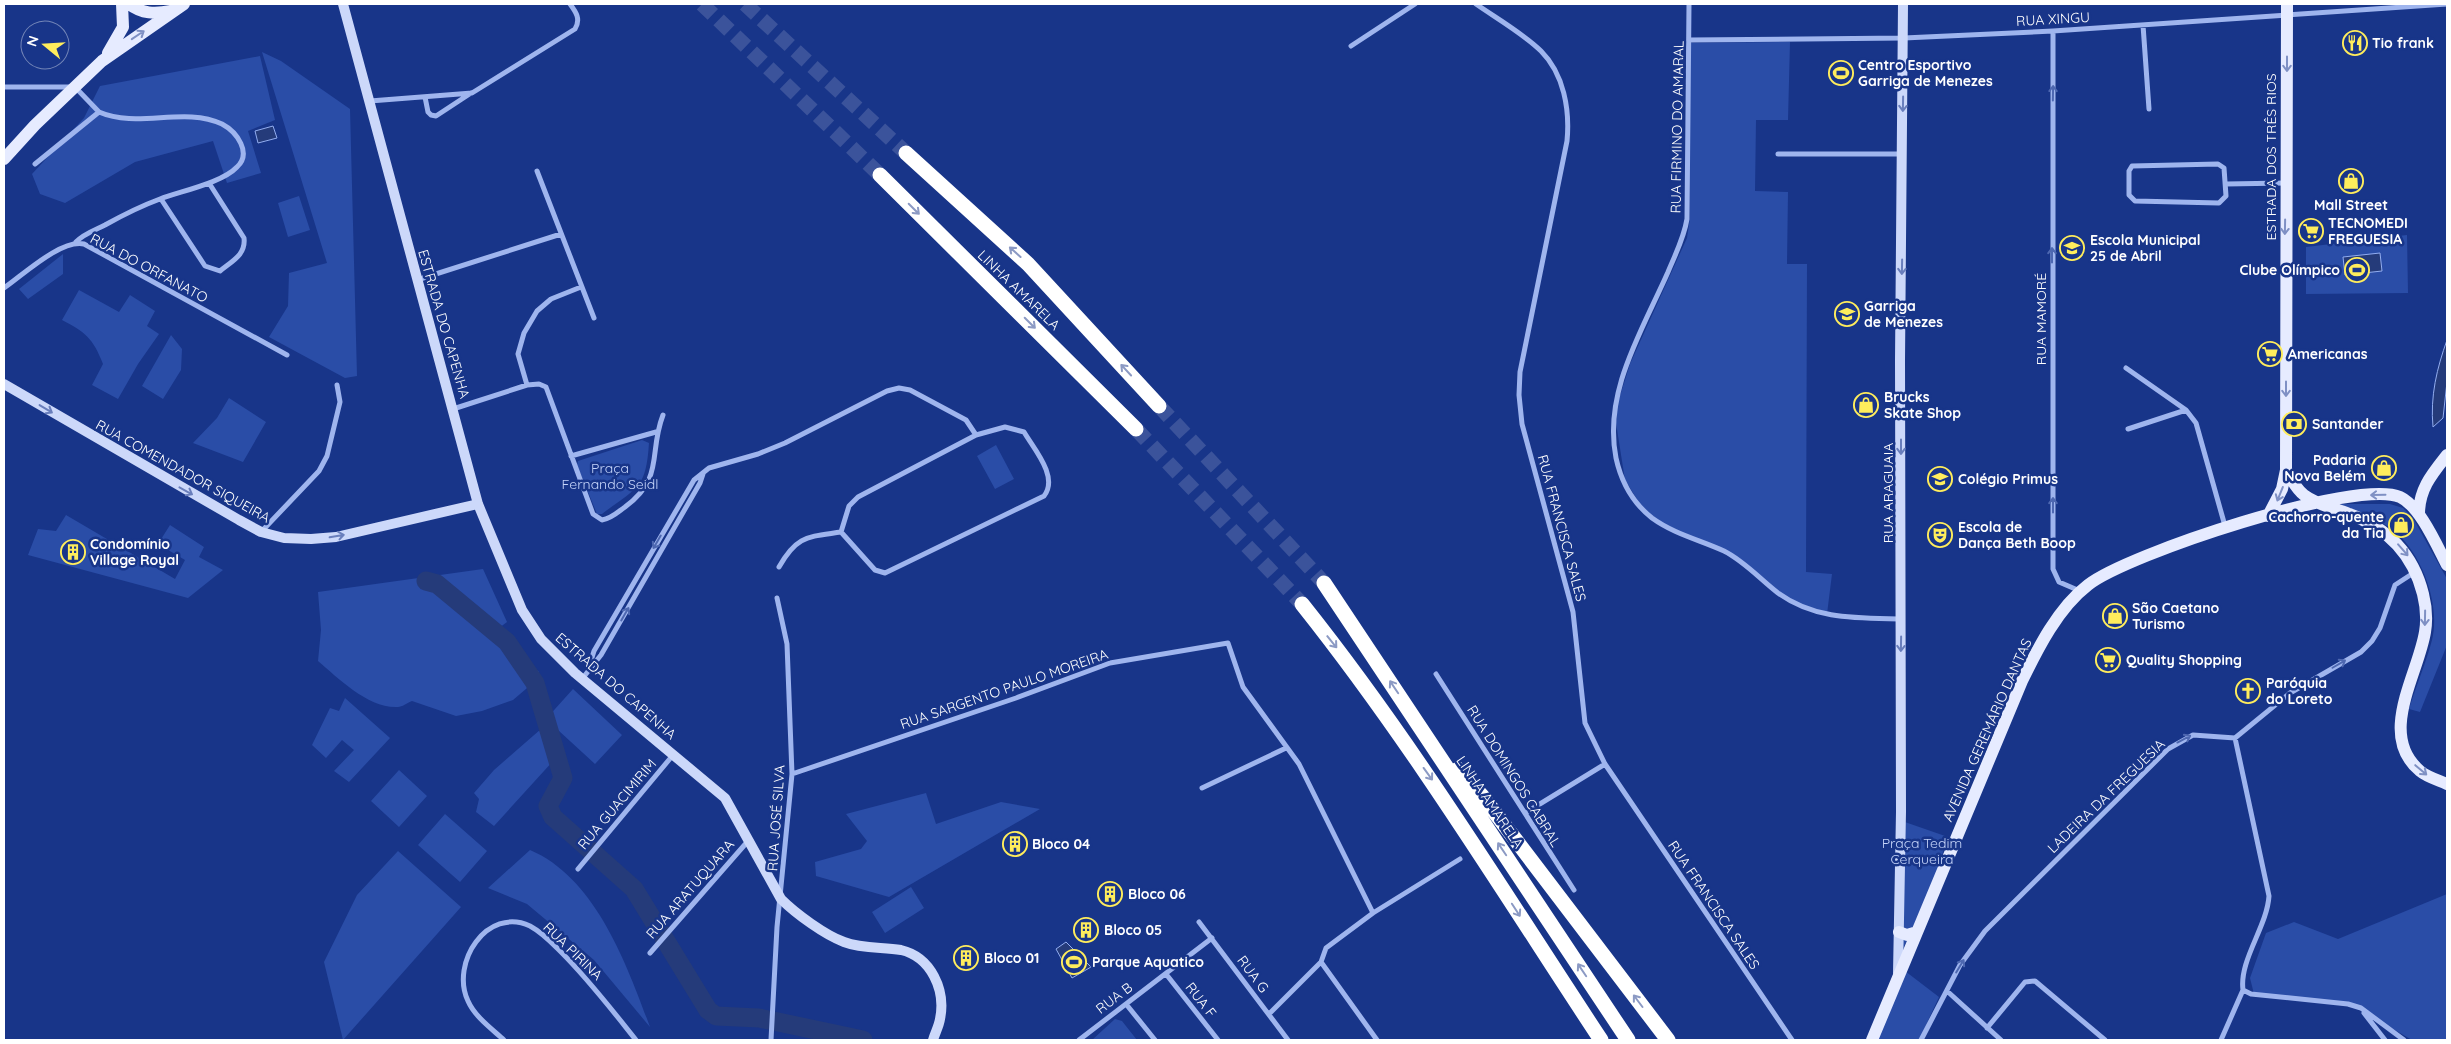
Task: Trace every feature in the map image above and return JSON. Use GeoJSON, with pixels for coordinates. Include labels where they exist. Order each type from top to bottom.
{"type":"FeatureCollection","features":[{"type":"Feature","properties":{"kind":"highway","name":"LINHA AMARELA"},"geometry":{"type":"LineString","coordinates":[[906,153],[1028,264],[1159,406]]}},
{"type":"Feature","properties":{"kind":"highway","name":"LINHA AMARELA"},"geometry":{"type":"LineString","coordinates":[[880,175],[1136,429]]}},
{"type":"Feature","properties":{"kind":"highway","name":"LINHA AMARELA"},"geometry":{"type":"LineString","coordinates":[[1324,583],[1628,1040]]}},
{"type":"Feature","properties":{"kind":"highway"},"geometry":{"type":"LineString","coordinates":[[1302,604],[1349,663],[1436,785],[1602,1040]]}},
{"type":"Feature","properties":{"kind":"highway"},"geometry":{"type":"LineString","coordinates":[[1421,728],[1483,797],[1668,1040]]}},
{"type":"Feature","properties":{"kind":"main road"},"geometry":{"type":"LineString","coordinates":[[102,62],[123,27],[122,4]]}},
{"type":"Feature","properties":{"kind":"main road"},"geometry":{"type":"LineString","coordinates":[[129,4],[137,10],[151,13],[180,7]]}},
{"type":"Feature","properties":{"kind":"main road"},"geometry":{"type":"LineString","coordinates":[[4,159],[102,62],[180,7]]}},
{"type":"Feature","properties":{"kind":"main road","name":"ESTRADA DOS TRÊS RIOS"},"geometry":{"type":"LineString","coordinates":[[2268,516],[2282,489],[2286,470],[2287,10]]}},
{"type":"Feature","properties":{"kind":"main road"},"geometry":{"type":"LineString","coordinates":[[2419,514],[2419,502],[2424,486],[2447,455]]}},
{"type":"Feature","properties":{"kind":"main road"},"geometry":{"type":"LineString","coordinates":[[2286,470],[2303,494],[2315,502],[2352,515],[2370,524],[2402,548],[2416,571],[2426,612],[2425,632],[2401,716],[2401,740],[2406,754],[2419,770],[2447,784]]}},
{"type":"Feature","properties":{"kind":"main road","name":"AVENIDA GEREMÁRIO DANTAS"},"geometry":{"type":"LineString","coordinates":[[1872,1040],[2022,681],[2046,634],[2080,592],[2114,568],[2226,527],[2315,502],[2341,497],[2397,496],[2406,500],[2419,514],[2447,565]]}},
{"type":"Feature","properties":{"kind":"main road"},"geometry":{"type":"LineString","coordinates":[[1899,932],[1912,935],[1917,932]]}},
{"type":"Feature","properties":{"kind":"street","name":"ESTRADA DO CAPENHA"},"geometry":{"type":"LineString","coordinates":[[343,4],[478,504],[522,610],[541,639],[582,679],[725,798],[781,899],[791,909],[843,942],[912,953],[928,965],[938,985],[942,1002],[940,1019],[933,1040]]}},
{"type":"Feature","properties":{"kind":"street"},"geometry":{"type":"LineString","coordinates":[[425,97],[428,112],[436,116],[575,29],[578,24],[578,15],[570,4]]}},
{"type":"Feature","properties":{"kind":"street"},"geometry":{"type":"LineString","coordinates":[[1351,46],[1415,4]]}},
{"type":"Feature","properties":{"kind":"street","name":"RUA FRANCISCA SALES"},"geometry":{"type":"LineString","coordinates":[[1476,4],[1541,51],[1553,66],[1567,103],[1569,119],[1567,141],[1520,372],[1519,395],[1522,424],[1573,612],[1585,723],[1605,764],[1792,1040]]}},
{"type":"Feature","properties":{"kind":"street","name":"RUA FIRMINO DO AMARAL"},"geometry":{"type":"LineString","coordinates":[[1689,4],[1687,219],[1680,243],[1618,389],[1612,427],[1620,474],[1631,496],[1651,517],[1664,526],[1725,552],[1800,607],[1834,617],[1901,619]]}},
{"type":"Feature","properties":{"kind":"street","name":"RUA ARAGUAIA"},"geometry":{"type":"LineString","coordinates":[[1896,983],[1899,932],[1903,4]]}},
{"type":"Feature","properties":{"kind":"street","name":"RUA XINGU"},"geometry":{"type":"LineString","coordinates":[[1689,40],[1904,38],[2054,31],[2143,25],[2287,10],[2447,4]]}},
{"type":"Feature","properties":{"kind":"street"},"geometry":{"type":"LineString","coordinates":[[2143,25],[2149,109]]}},
{"type":"Feature","properties":{"kind":"street","name":"RUA MAMORÉ"},"geometry":{"type":"LineString","coordinates":[[2054,31],[2053,569],[2059,582],[2080,592]]}},
{"type":"Feature","properties":{"kind":"street"},"geometry":{"type":"LineString","coordinates":[[4,87],[75,87],[99,112],[124,120],[198,118],[223,125],[240,140],[243,159],[237,168],[209,183],[131,211],[76,242]]}},
{"type":"Feature","properties":{"kind":"street"},"geometry":{"type":"LineString","coordinates":[[370,101],[472,92]]}},
{"type":"Feature","properties":{"kind":"street"},"geometry":{"type":"LineString","coordinates":[[35,164],[99,112]]}},
{"type":"Feature","properties":{"kind":"street"},"geometry":{"type":"LineString","coordinates":[[1778,154],[1902,154]]}},
{"type":"Feature","properties":{"kind":"street"},"geometry":{"type":"LineString","coordinates":[[2218,164],[2224,168],[2226,184],[2226,196],[2219,203],[2135,201],[2129,195],[2132,166],[2218,164]]}},
{"type":"Feature","properties":{"kind":"street"},"geometry":{"type":"LineString","coordinates":[[537,172],[594,318]]}},
{"type":"Feature","properties":{"kind":"street"},"geometry":{"type":"LineString","coordinates":[[160,199],[205,266],[220,270],[243,253],[245,246],[244,238],[209,183]]}},
{"type":"Feature","properties":{"kind":"street"},"geometry":{"type":"LineString","coordinates":[[2226,184],[2286,183]]}},
{"type":"Feature","properties":{"kind":"street"},"geometry":{"type":"LineString","coordinates":[[417,280],[561,234]]}},
{"type":"Feature","properties":{"kind":"street","name":"RUA DO ORFANATO"},"geometry":{"type":"LineString","coordinates":[[4,288],[61,248],[76,242],[84,244],[287,355]]}},
{"type":"Feature","properties":{"kind":"street"},"geometry":{"type":"LineString","coordinates":[[527,385],[518,354],[524,333],[537,311],[551,299],[581,287]]}},
{"type":"Feature","properties":{"kind":"street"},"geometry":{"type":"LineString","coordinates":[[2126,368],[2186,410],[2196,423],[2226,527]]}},
{"type":"Feature","properties":{"kind":"street","name":"RUA COMENDADOR SIQUEIRA"},"geometry":{"type":"LineString","coordinates":[[4,384],[99,442],[261,532],[284,538],[311,539],[336,537],[478,504]]}},
{"type":"Feature","properties":{"kind":"street"},"geometry":{"type":"LineString","coordinates":[[453,408],[527,385],[539,384],[546,387],[593,514],[602,520],[608,519],[635,500],[646,487],[654,469],[656,432],[663,415]]}},
{"type":"Feature","properties":{"kind":"street"},"geometry":{"type":"LineString","coordinates":[[261,532],[320,471],[327,456],[340,402],[337,385]]}},
{"type":"Feature","properties":{"kind":"street"},"geometry":{"type":"LineString","coordinates":[[582,679],[589,667],[594,651],[694,480],[709,468],[758,454],[785,443],[887,391],[899,388],[910,390],[957,414],[966,420],[976,435]]}},
{"type":"Feature","properties":{"kind":"street"},"geometry":{"type":"LineString","coordinates":[[2128,429],[2186,410]]}},
{"type":"Feature","properties":{"kind":"street"},"geometry":{"type":"LineString","coordinates":[[1006,427],[1024,432],[1049,477],[1049,490],[1044,496],[886,573],[875,570],[841,532],[849,506],[858,496],[976,435],[1006,427]]}},
{"type":"Feature","properties":{"kind":"street"},"geometry":{"type":"LineString","coordinates":[[571,456],[656,432]]}},
{"type":"Feature","properties":{"kind":"street"},"geometry":{"type":"LineString","coordinates":[[589,667],[601,655],[678,521],[703,473]]}},
{"type":"Feature","properties":{"kind":"street"},"geometry":{"type":"LineString","coordinates":[[672,518],[678,521]]}},
{"type":"Feature","properties":{"kind":"street"},"geometry":{"type":"LineString","coordinates":[[779,567],[785,557],[805,537],[841,532]]}},
{"type":"Feature","properties":{"kind":"street"},"geometry":{"type":"LineString","coordinates":[[2221,1040],[2243,990],[2247,964],[2267,913],[2269,896],[2235,738],[2290,693],[2361,652],[2372,641],[2380,628],[2395,585],[2416,571]]}},
{"type":"Feature","properties":{"kind":"street"},"geometry":{"type":"LineString","coordinates":[[632,585],[639,589]]}},
{"type":"Feature","properties":{"kind":"street","name":"RUA JOSÉ SILVA"},"geometry":{"type":"LineString","coordinates":[[771,1040],[777,927],[792,774],[787,644],[777,598]]}},
{"type":"Feature","properties":{"kind":"street","name":"RUA SARGENTO PAULO MOREIRA"},"geometry":{"type":"LineString","coordinates":[[792,774],[1016,698],[1110,663],[1228,644],[1243,687],[1286,748]]}},
{"type":"Feature","properties":{"kind":"street","name":"RUA DOMINGOS CABRAL"},"geometry":{"type":"LineString","coordinates":[[1436,674],[1574,890]]}},
{"type":"Feature","properties":{"kind":"street","name":"LADEIRA DA FREGUESIA"},"geometry":{"type":"LineString","coordinates":[[1922,1040],[1960,965],[1985,931],[2168,749],[2193,734],[2235,738]]}},
{"type":"Feature","properties":{"kind":"street"},"geometry":{"type":"LineString","coordinates":[[1202,788],[1286,748],[1300,764],[1373,913]]}},
{"type":"Feature","properties":{"kind":"street","name":"RUA GUACIMIRIM"},"geometry":{"type":"LineString","coordinates":[[578,869],[674,754]]}},
{"type":"Feature","properties":{"kind":"street"},"geometry":{"type":"LineString","coordinates":[[1525,813],[1605,764]]}},
{"type":"Feature","properties":{"kind":"street","name":"RUA ARATUQUARA"},"geometry":{"type":"LineString","coordinates":[[650,952],[748,841]]}},
{"type":"Feature","properties":{"kind":"street"},"geometry":{"type":"LineString","coordinates":[[1269,1014],[1321,962],[1326,948],[1373,913],[1460,859]]}},
{"type":"Feature","properties":{"kind":"street","name":"RUA PIRINA"},"geometry":{"type":"LineString","coordinates":[[504,1040],[470,1005],[463,984],[463,971],[468,954],[482,934],[493,925],[516,921],[541,932],[589,980],[636,1040]]}},
{"type":"Feature","properties":{"kind":"street","name":"RUA G"},"geometry":{"type":"LineString","coordinates":[[1199,922],[1288,1040]]}},
{"type":"Feature","properties":{"kind":"street","name":"RUA B"},"geometry":{"type":"LineString","coordinates":[[1079,1040],[1212,938]]}},
{"type":"Feature","properties":{"kind":"street"},"geometry":{"type":"LineString","coordinates":[[1321,962],[1377,1040]]}},
{"type":"Feature","properties":{"kind":"street","name":"RUA F"},"geometry":{"type":"LineString","coordinates":[[1166,974],[1218,1040]]}},
{"type":"Feature","properties":{"kind":"street"},"geometry":{"type":"LineString","coordinates":[[1986,1028],[2025,982],[2029,980],[2035,981],[2105,1040]]}},
{"type":"Feature","properties":{"kind":"street"},"geometry":{"type":"LineString","coordinates":[[2243,990],[2252,994],[2348,1004],[2361,1008],[2404,1040]]}},
{"type":"Feature","properties":{"kind":"street"},"geometry":{"type":"LineString","coordinates":[[1947,991],[2001,1040]]}},
{"type":"Feature","properties":{"kind":"street"},"geometry":{"type":"LineString","coordinates":[[1126,1004],[1155,1040]]}},
{"type":"Feature","properties":{"kind":"street"},"geometry":{"type":"LineString","coordinates":[[2361,1008],[2385,1040]]}},
{"type":"Feature","properties":{"kind":"green space"},"geometry":{"type":"Polygon","coordinates":[[[1790,42],[1788,120],[1756,120],[1755,191],[1788,192],[1787,264],[1807,264],[1806,572],[1832,574],[1827,614],[1794,603],[1731,554],[1666,526],[1645,512],[1625,480],[1616,423],[1618,402],[1630,364],[1687,238],[1690,218],[1689,43],[1790,42]]]}},
{"type":"Feature","properties":{"kind":"green space"},"geometry":{"type":"Polygon","coordinates":[[[262,52],[281,61],[350,109],[357,376],[345,378],[269,337],[288,306],[289,273],[327,263],[262,52]]]}},
{"type":"Feature","properties":{"kind":"green space"},"geometry":{"type":"Polygon","coordinates":[[[260,56],[275,120],[248,131],[261,173],[227,183],[213,141],[135,162],[65,203],[40,194],[32,174],[84,118],[100,86],[260,56]]]}},
{"type":"Feature","properties":{"kind":"green space"},"geometry":{"type":"Polygon","coordinates":[[[299,196],[310,230],[288,237],[278,203],[299,196]]]}},
{"type":"Feature","properties":{"kind":"green space","name":"Clube Olímpico"},"geometry":{"type":"Polygon","coordinates":[[[2407,235],[2408,293],[2306,294],[2306,247],[2407,235]]]}},
{"type":"Feature","properties":{"kind":"green space"},"geometry":{"type":"Polygon","coordinates":[[[63,254],[63,274],[28,299],[19,289],[63,254]]]}},
{"type":"Feature","properties":{"kind":"green space"},"geometry":{"type":"Polygon","coordinates":[[[79,290],[119,312],[130,295],[155,311],[147,326],[159,334],[138,364],[118,399],[92,385],[103,364],[96,348],[82,332],[62,320],[79,290]]]}},
{"type":"Feature","properties":{"kind":"green space"},"geometry":{"type":"Polygon","coordinates":[[[171,335],[182,349],[181,370],[163,399],[142,386],[171,335]]]}},
{"type":"Feature","properties":{"kind":"green space"},"geometry":{"type":"Polygon","coordinates":[[[229,398],[266,422],[243,462],[193,443],[217,418],[229,398]]]}},
{"type":"Feature","properties":{"kind":"green space","name":"Praça Fernando Seidl"},"geometry":{"type":"Polygon","coordinates":[[[642,440],[649,443],[648,458],[638,486],[602,514],[597,514],[577,465],[578,461],[642,440]]]}},
{"type":"Feature","properties":{"kind":"green space"},"geometry":{"type":"Polygon","coordinates":[[[996,445],[1014,479],[995,489],[977,456],[996,445]]]}},
{"type":"Feature","properties":{"kind":"green space"},"geometry":{"type":"Polygon","coordinates":[[[2340,504],[2390,504],[2403,508],[2413,518],[2447,579],[2447,645],[2420,712],[2409,709],[2430,649],[2434,626],[2434,611],[2426,579],[2412,551],[2392,529],[2373,518],[2340,504]]]}},
{"type":"Feature","properties":{"kind":"green space"},"geometry":{"type":"Polygon","coordinates":[[[66,515],[175,579],[185,560],[158,544],[170,525],[204,547],[199,557],[223,570],[188,598],[28,555],[38,529],[56,531],[66,515]]]}},
{"type":"Feature","properties":{"kind":"green space"},"geometry":{"type":"Polygon","coordinates":[[[483,569],[507,622],[499,628],[539,672],[533,683],[513,700],[482,711],[456,716],[412,701],[400,707],[387,706],[365,698],[344,684],[318,661],[321,630],[318,592],[483,569]]]}},
{"type":"Feature","properties":{"kind":"green space"},"geometry":{"type":"Polygon","coordinates":[[[573,689],[622,735],[595,764],[546,719],[573,689]]]}},
{"type":"Feature","properties":{"kind":"green space"},"geometry":{"type":"Polygon","coordinates":[[[345,698],[390,738],[349,782],[334,771],[354,750],[342,740],[326,758],[312,745],[330,708],[339,711],[345,698]]]}},
{"type":"Feature","properties":{"kind":"green space"},"geometry":{"type":"Polygon","coordinates":[[[541,729],[554,760],[494,826],[476,812],[479,799],[474,793],[494,770],[541,729]]]}},
{"type":"Feature","properties":{"kind":"green space"},"geometry":{"type":"Polygon","coordinates":[[[399,770],[427,796],[399,827],[371,801],[399,770]]]}},
{"type":"Feature","properties":{"kind":"green space"},"geometry":{"type":"Polygon","coordinates":[[[926,793],[936,824],[1001,802],[1040,809],[889,897],[816,876],[815,862],[861,849],[867,841],[846,814],[926,793]]]}},
{"type":"Feature","properties":{"kind":"green space"},"geometry":{"type":"Polygon","coordinates":[[[445,814],[487,851],[460,882],[418,845],[445,814]]]}},
{"type":"Feature","properties":{"kind":"green space","name":"Praça Tedim Cerqueira"},"geometry":{"type":"Polygon","coordinates":[[[1902,821],[1948,837],[1933,882],[1902,951],[1902,821]]]}},
{"type":"Feature","properties":{"kind":"green space"},"geometry":{"type":"Polygon","coordinates":[[[530,850],[553,863],[573,881],[591,902],[619,951],[650,1027],[594,960],[527,904],[488,888],[530,850]]]}},
{"type":"Feature","properties":{"kind":"green space"},"geometry":{"type":"Polygon","coordinates":[[[398,851],[461,907],[343,1040],[324,962],[357,895],[398,851]]]}},
{"type":"Feature","properties":{"kind":"green space"},"geometry":{"type":"Polygon","coordinates":[[[911,887],[924,908],[885,933],[872,912],[911,887]]]}},
{"type":"Feature","properties":{"kind":"green space"},"geometry":{"type":"Polygon","coordinates":[[[2447,894],[2447,1040],[2412,1040],[2352,1005],[2254,994],[2250,978],[2266,933],[2294,922],[2338,939],[2447,894]]]}},
{"type":"Feature","properties":{"kind":"green space"},"geometry":{"type":"Polygon","coordinates":[[[1905,971],[1939,997],[1919,1040],[1877,1040],[1905,971]]]}},
{"type":"Feature","properties":{"kind":"green space"},"geometry":{"type":"Polygon","coordinates":[[[1115,1019],[1122,1021],[1137,1040],[1092,1040],[1115,1019]]]}},
{"type":"Feature","properties":{"kind":"shaded area"},"geometry":{"type":"Polygon","coordinates":[[[273,126],[277,138],[258,143],[255,131],[273,126]]]}},
{"type":"Feature","properties":{"kind":"shaded area"},"geometry":{"type":"Polygon","coordinates":[[[2380,253],[2382,271],[2345,275],[2343,257],[2380,253]]]}},
{"type":"Feature","properties":{"kind":"shaded area"},"geometry":{"type":"Polygon","coordinates":[[[2447,340],[2447,382],[2443,418],[2433,427],[2435,382],[2447,340]]]}},
{"type":"Feature","properties":{"kind":"shaded area","name":"Parque Aquatico"},"geometry":{"type":"Polygon","coordinates":[[[1066,942],[1091,967],[1072,978],[1056,949],[1066,942]]]}},
{"type":"Feature","properties":{"kind":"waterway"},"geometry":{"type":"LineString","coordinates":[[426,581],[437,584],[507,642],[535,683],[563,778],[548,806],[553,817],[634,889],[708,1010],[716,1016],[759,1018],[863,1040]]}},
{"type":"Feature","properties":{"kind":"tunnel"},"geometry":{"type":"LineString","coordinates":[[702,4],[880,175]]}},
{"type":"Feature","properties":{"kind":"tunnel"},"geometry":{"type":"LineString","coordinates":[[745,4],[906,153]]}},
{"type":"Feature","properties":{"kind":"tunnel"},"geometry":{"type":"LineString","coordinates":[[1159,406],[1324,583]]}},
{"type":"Feature","properties":{"kind":"tunnel"},"geometry":{"type":"LineString","coordinates":[[1136,429],[1302,604]]}},
{"type":"Feature","properties":{"kind":"place","name":"Tio frank"},"geometry":{"type":"Point","coordinates":[2355,43]}},
{"type":"Feature","properties":{"kind":"place","name":"Centro Esportivo Garriga de Menezes"},"geometry":{"type":"Point","coordinates":[1841,73]}},
{"type":"Feature","properties":{"kind":"place","name":"Mall Street"},"geometry":{"type":"Point","coordinates":[2351,181]}},
{"type":"Feature","properties":{"kind":"place","name":"TECNOMEDI FREGUESIA"},"geometry":{"type":"Point","coordinates":[2311,231]}},
{"type":"Feature","properties":{"kind":"place","name":"Escola Municipal 25 de Abril"},"geometry":{"type":"Point","coordinates":[2072,248]}},
{"type":"Feature","properties":{"kind":"place","name":"Clube Olímpico"},"geometry":{"type":"Point","coordinates":[2357,270]}},
{"type":"Feature","properties":{"kind":"place","name":"Garriga de Menezes"},"geometry":{"type":"Point","coordinates":[1847,314]}},
{"type":"Feature","properties":{"kind":"place","name":"Americanas"},"geometry":{"type":"Point","coordinates":[2270,354]}},
{"type":"Feature","properties":{"kind":"place","name":"Brucks Skate Shop"},"geometry":{"type":"Point","coordinates":[1866,405]}},
{"type":"Feature","properties":{"kind":"place","name":"Santander"},"geometry":{"type":"Point","coordinates":[2294,424]}},
{"type":"Feature","properties":{"kind":"place","name":"Padaria Nova Belém"},"geometry":{"type":"Point","coordinates":[2384,468]}},
{"type":"Feature","properties":{"kind":"place","name":"Colégio Primus"},"geometry":{"type":"Point","coordinates":[1940,479]}},
{"type":"Feature","properties":{"kind":"place","name":"Cachorro-quente da Tia"},"geometry":{"type":"Point","coordinates":[2401,525]}},
{"type":"Feature","properties":{"kind":"place","name":"Escola de Dança Beth Boop"},"geometry":{"type":"Point","coordinates":[1940,535]}},
{"type":"Feature","properties":{"kind":"place","name":"Condomínio Village Royal"},"geometry":{"type":"Point","coordinates":[73,552]}},
{"type":"Feature","properties":{"kind":"place","name":"São Caetano Turismo"},"geometry":{"type":"Point","coordinates":[2115,616]}},
{"type":"Feature","properties":{"kind":"place","name":"Quality Shopping"},"geometry":{"type":"Point","coordinates":[2108,660]}},
{"type":"Feature","properties":{"kind":"place","name":"Paróquia do Loreto"},"geometry":{"type":"Point","coordinates":[2248,691]}},
{"type":"Feature","properties":{"kind":"place","name":"Bloco 04"},"geometry":{"type":"Point","coordinates":[1015,844]}},
{"type":"Feature","properties":{"kind":"place","name":"Bloco 06"},"geometry":{"type":"Point","coordinates":[1110,894]}},
{"type":"Feature","properties":{"kind":"place","name":"Bloco 05"},"geometry":{"type":"Point","coordinates":[1086,930]}},
{"type":"Feature","properties":{"kind":"place","name":"Bloco 01"},"geometry":{"type":"Point","coordinates":[966,958]}},
{"type":"Feature","properties":{"kind":"place","name":"Parque Aquatico"},"geometry":{"type":"Point","coordinates":[1074,962]}}]}
